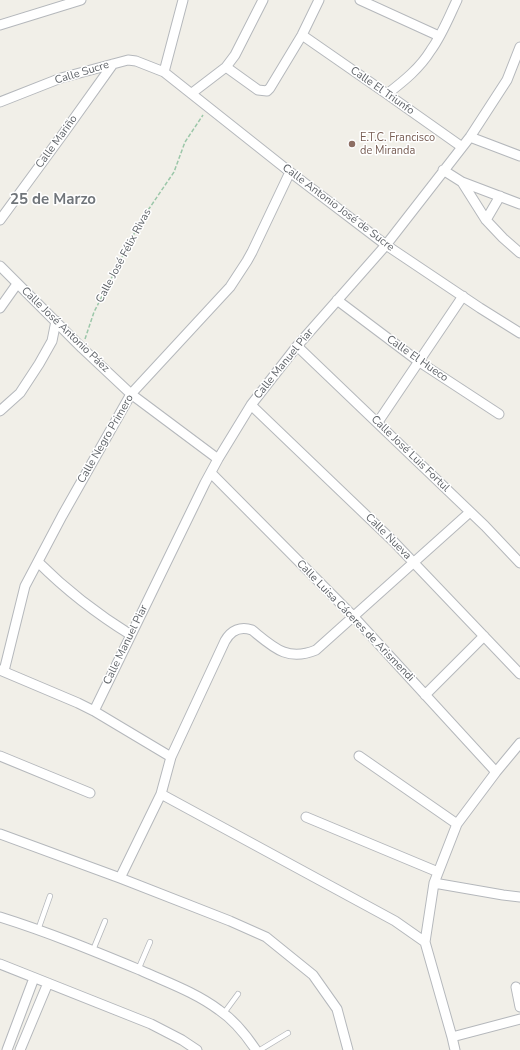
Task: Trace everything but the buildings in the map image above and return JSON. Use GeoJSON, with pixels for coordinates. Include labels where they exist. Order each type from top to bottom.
{"type":"FeatureCollection","features":[{"type":"Feature","properties":{"kind":"street"},"geometry":{"type":"LineString","coordinates":[[0,24],[81,0]]}},
{"type":"Feature","properties":{"kind":"street"},"geometry":{"type":"LineString","coordinates":[[164,72],[183,0]]}},
{"type":"Feature","properties":{"kind":"street"},"geometry":{"type":"LineString","coordinates":[[192,93],[226,67],[235,55],[263,0]]}},
{"type":"Feature","properties":{"kind":"street"},"geometry":{"type":"LineString","coordinates":[[226,67],[258,90],[266,91],[270,88],[302,35],[319,0]]}},
{"type":"Feature","properties":{"kind":"street"},"geometry":{"type":"LineString","coordinates":[[360,0],[440,36]]}},
{"type":"Feature","properties":{"kind":"street"},"geometry":{"type":"LineString","coordinates":[[387,94],[409,77],[432,49],[440,36],[457,0]]}},
{"type":"Feature","properties":{"kind":"street","name":"Calle El Triunfo"},"geometry":{"type":"LineString","coordinates":[[302,35],[462,147]]}},
{"type":"Feature","properties":{"kind":"street","name":"Calle Manuel Piar"},"geometry":{"type":"LineString","coordinates":[[94,711],[218,459],[251,406],[336,300],[386,245],[443,170],[470,138],[507,80],[518,59],[520,47]]}},
{"type":"Feature","properties":{"kind":"street","name":"Calle Sucre"},"geometry":{"type":"LineString","coordinates":[[0,102],[61,78],[128,60],[136,61],[164,72]]}},
{"type":"Feature","properties":{"kind":"street","name":"Calle Mariño"},"geometry":{"type":"LineString","coordinates":[[0,220],[112,64]]}},
{"type":"Feature","properties":{"kind":"street","name":"Calle Antonio José de Sucre"},"geometry":{"type":"LineString","coordinates":[[164,72],[290,172],[386,245],[520,333]]}},
{"type":"Feature","properties":{"kind":"street"},"geometry":{"type":"LineString","coordinates":[[470,138],[520,156]]}},
{"type":"Feature","properties":{"kind":"street"},"geometry":{"type":"LineString","coordinates":[[443,170],[462,182],[520,204]]}},
{"type":"Feature","properties":{"kind":"street","name":"Calle Negro Primero"},"geometry":{"type":"LineString","coordinates":[[2,671],[25,586],[62,516],[131,394],[230,287],[252,252],[290,172]]}},
{"type":"Feature","properties":{"kind":"street"},"geometry":{"type":"LineString","coordinates":[[462,182],[486,220],[520,253]]}},
{"type":"Feature","properties":{"kind":"street"},"geometry":{"type":"LineString","coordinates":[[486,220],[500,196]]}},
{"type":"Feature","properties":{"kind":"street","name":"Calle José Antonio Páez"},"geometry":{"type":"LineString","coordinates":[[0,266],[56,320],[82,348],[131,394]]}},
{"type":"Feature","properties":{"kind":"street"},"geometry":{"type":"LineString","coordinates":[[0,308],[17,284]]}},
{"type":"Feature","properties":{"kind":"street"},"geometry":{"type":"LineString","coordinates":[[378,422],[463,296]]}},
{"type":"Feature","properties":{"kind":"street","name":"Calle El Hueco"},"geometry":{"type":"LineString","coordinates":[[336,300],[418,361],[499,414]]}},
{"type":"Feature","properties":{"kind":"street"},"geometry":{"type":"LineString","coordinates":[[0,411],[20,393],[40,364],[52,341],[56,320]]}},
{"type":"Feature","properties":{"kind":"street","name":"Calle José Luis Fortul"},"geometry":{"type":"LineString","coordinates":[[298,346],[485,526],[520,563]]}},
{"type":"Feature","properties":{"kind":"street"},"geometry":{"type":"LineString","coordinates":[[131,394],[218,459]]}},
{"type":"Feature","properties":{"kind":"street","name":"Calle Nueva"},"geometry":{"type":"LineString","coordinates":[[251,406],[394,542],[520,674]]}},
{"type":"Feature","properties":{"kind":"street","name":"Calle Luisa Cáceres de Arismendi"},"geometry":{"type":"LineString","coordinates":[[211,473],[353,616],[496,772]]}},
{"type":"Feature","properties":{"kind":"street"},"geometry":{"type":"LineString","coordinates":[[120,878],[161,794],[171,757],[227,637],[235,630],[248,629],[252,630],[273,648],[284,653],[297,655],[316,650],[470,512]]}},
{"type":"Feature","properties":{"kind":"street"},"geometry":{"type":"LineString","coordinates":[[38,562],[82,602],[114,625],[131,635]]}},
{"type":"Feature","properties":{"kind":"street"},"geometry":{"type":"LineString","coordinates":[[426,695],[484,636]]}},
{"type":"Feature","properties":{"kind":"street"},"geometry":{"type":"LineString","coordinates":[[2,671],[94,711],[171,757]]}},
{"type":"Feature","properties":{"kind":"street"},"geometry":{"type":"LineString","coordinates":[[455,1050],[426,942],[434,883],[457,824],[520,743]]}},
{"type":"Feature","properties":{"kind":"street"},"geometry":{"type":"LineString","coordinates":[[0,756],[90,793]]}},
{"type":"Feature","properties":{"kind":"street"},"geometry":{"type":"LineString","coordinates":[[359,756],[457,824]]}},
{"type":"Feature","properties":{"kind":"street"},"geometry":{"type":"LineString","coordinates":[[161,794],[395,920],[426,942]]}},
{"type":"Feature","properties":{"kind":"street"},"geometry":{"type":"LineString","coordinates":[[306,817],[438,872]]}},
{"type":"Feature","properties":{"kind":"street"},"geometry":{"type":"LineString","coordinates":[[0,834],[120,878],[230,921],[266,937],[313,975],[337,1010],[348,1050]]}},
{"type":"Feature","properties":{"kind":"street"},"geometry":{"type":"LineString","coordinates":[[434,883],[520,897]]}},
{"type":"Feature","properties":{"kind":"street"},"geometry":{"type":"LineString","coordinates":[[0,917],[93,950],[198,997],[224,1013],[237,1026],[256,1050]]}},
{"type":"Feature","properties":{"kind":"street"},"geometry":{"type":"LineString","coordinates":[[0,964],[151,1024],[182,1040],[197,1050]]}},
{"type":"Feature","properties":{"kind":"street"},"geometry":{"type":"LineString","coordinates":[[7,1050],[34,978]]}},
{"type":"Feature","properties":{"kind":"street"},"geometry":{"type":"LineString","coordinates":[[20,1050],[48,983]]}},
{"type":"Feature","properties":{"kind":"street"},"geometry":{"type":"LineString","coordinates":[[516,987],[520,1007]]}},
{"type":"Feature","properties":{"kind":"street"},"geometry":{"type":"LineString","coordinates":[[452,1037],[520,1019]]}},
{"type":"Feature","properties":{"kind":"lane"},"geometry":{"type":"LineString","coordinates":[[38,930],[50,896]]}},
{"type":"Feature","properties":{"kind":"lane"},"geometry":{"type":"LineString","coordinates":[[93,950],[105,921]]}},
{"type":"Feature","properties":{"kind":"lane"},"geometry":{"type":"LineString","coordinates":[[138,970],[150,942]]}},
{"type":"Feature","properties":{"kind":"lane"},"geometry":{"type":"LineString","coordinates":[[224,1013],[238,994]]}},
{"type":"Feature","properties":{"kind":"lane"},"geometry":{"type":"LineString","coordinates":[[260,1050],[288,1032]]}},
{"type":"Feature","properties":{"kind":"path","name":"Calle José Félix Rivas"},"geometry":{"type":"LineString","coordinates":[[82,348],[94,312],[140,222],[174,172],[185,142],[208,106]]}},
{"type":"Feature","properties":{"kind":"place","name":"E.T.C. Francisco de Miranda"},"geometry":{"type":"Point","coordinates":[352,144]}},
{"type":"Feature","properties":{"kind":"district","name":"25 de Marzo"},"geometry":{"type":"Point","coordinates":[53,200]}}]}
